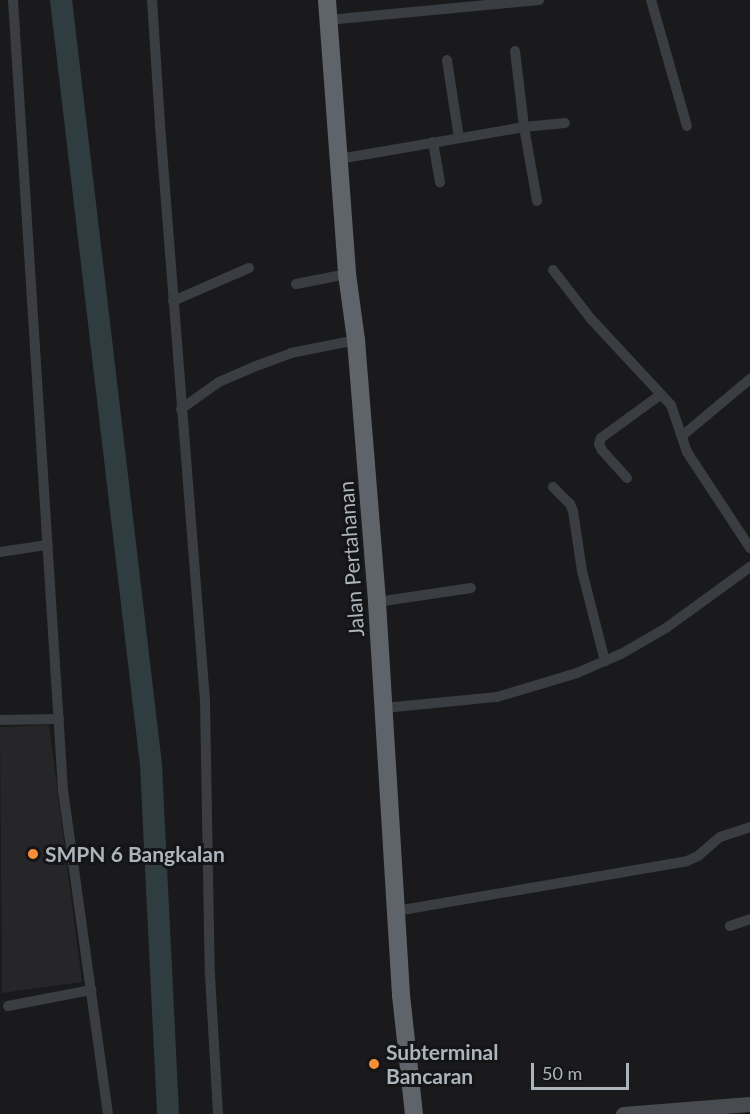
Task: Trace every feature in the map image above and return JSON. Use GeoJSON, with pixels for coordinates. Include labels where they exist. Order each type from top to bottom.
{"type":"FeatureCollection","features":[{"type":"Feature","properties":{"kind":"highway","name":"Jalan Pertahanan"},"geometry":{"type":"LineString","coordinates":[[327,0],[347,274],[356,340],[377,602],[401,995],[414,1114]]}},
{"type":"Feature","properties":{"kind":"main road"},"geometry":{"type":"LineString","coordinates":[[623,1114],[713,1110],[750,1104]]}},
{"type":"Feature","properties":{"kind":"street"},"geometry":{"type":"LineString","coordinates":[[13,0],[32,261],[63,790],[108,1114]]}},
{"type":"Feature","properties":{"kind":"street"},"geometry":{"type":"LineString","coordinates":[[152,0],[205,701],[210,975],[218,1114]]}},
{"type":"Feature","properties":{"kind":"street"},"geometry":{"type":"LineString","coordinates":[[328,20],[538,0]]}},
{"type":"Feature","properties":{"kind":"street"},"geometry":{"type":"LineString","coordinates":[[651,0],[687,126]]}},
{"type":"Feature","properties":{"kind":"street"},"geometry":{"type":"LineString","coordinates":[[515,51],[524,127],[537,201]]}},
{"type":"Feature","properties":{"kind":"street"},"geometry":{"type":"LineString","coordinates":[[447,60],[459,138]]}},
{"type":"Feature","properties":{"kind":"street"},"geometry":{"type":"LineString","coordinates":[[339,159],[524,127],[565,123]]}},
{"type":"Feature","properties":{"kind":"street"},"geometry":{"type":"LineString","coordinates":[[433,142],[440,182]]}},
{"type":"Feature","properties":{"kind":"street"},"geometry":{"type":"LineString","coordinates":[[173,301],[249,268]]}},
{"type":"Feature","properties":{"kind":"street"},"geometry":{"type":"LineString","coordinates":[[553,270],[591,319],[674,411],[687,452],[750,548]]}},
{"type":"Feature","properties":{"kind":"street"},"geometry":{"type":"LineString","coordinates":[[296,284],[347,274]]}},
{"type":"Feature","properties":{"kind":"street"},"geometry":{"type":"LineString","coordinates":[[182,409],[219,382],[256,366],[291,353],[356,340]]}},
{"type":"Feature","properties":{"kind":"street"},"geometry":{"type":"LineString","coordinates":[[682,436],[750,379]]}},
{"type":"Feature","properties":{"kind":"street"},"geometry":{"type":"LineString","coordinates":[[627,478],[602,450],[599,444],[601,438],[660,395]]}},
{"type":"Feature","properties":{"kind":"street"},"geometry":{"type":"LineString","coordinates":[[553,487],[570,504],[573,511],[582,571],[605,662]]}},
{"type":"Feature","properties":{"kind":"street"},"geometry":{"type":"LineString","coordinates":[[0,552],[47,545]]}},
{"type":"Feature","properties":{"kind":"street"},"geometry":{"type":"LineString","coordinates":[[384,708],[497,698],[539,687],[605,662],[666,628],[750,567]]}},
{"type":"Feature","properties":{"kind":"street"},"geometry":{"type":"LineString","coordinates":[[377,602],[471,588]]}},
{"type":"Feature","properties":{"kind":"street"},"geometry":{"type":"LineString","coordinates":[[0,720],[59,718]]}},
{"type":"Feature","properties":{"kind":"street"},"geometry":{"type":"LineString","coordinates":[[396,911],[687,861],[698,856],[720,837],[750,827]]}},
{"type":"Feature","properties":{"kind":"street"},"geometry":{"type":"LineString","coordinates":[[730,926],[750,919]]}},
{"type":"Feature","properties":{"kind":"street"},"geometry":{"type":"LineString","coordinates":[[8,1006],[91,990]]}},
{"type":"Feature","properties":{"kind":"shaded area","name":"SMPN 6 Bangkalan"},"geometry":{"type":"Polygon","coordinates":[[[49,725],[82,982],[2,993],[0,727],[49,725]]]}},
{"type":"Feature","properties":{"kind":"waterway"},"geometry":{"type":"LineString","coordinates":[[61,0],[151,765],[168,1114]]}},
{"type":"Feature","properties":{"kind":"place","name":"SMPN 6 Bangkalan"},"geometry":{"type":"Point","coordinates":[33,854]}},
{"type":"Feature","properties":{"kind":"place","name":"Subterminal Bancaran"},"geometry":{"type":"Point","coordinates":[374,1064]}}]}
